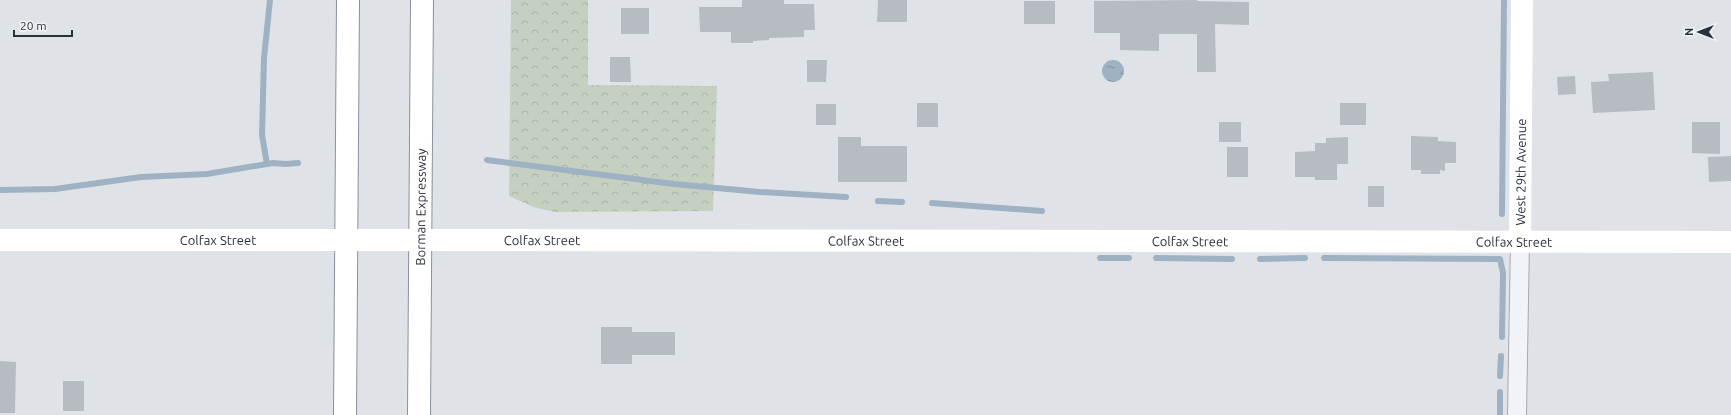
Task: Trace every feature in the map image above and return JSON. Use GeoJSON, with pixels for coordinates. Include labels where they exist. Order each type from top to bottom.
{"type":"FeatureCollection","features":[{"type":"Feature","properties":{"kind":"main road"},"geometry":{"type":"LineString","coordinates":[[345,415],[348,0]]}},
{"type":"Feature","properties":{"kind":"main road","name":"Borman Expressway"},"geometry":{"type":"LineString","coordinates":[[418,415],[422,0]]}},
{"type":"Feature","properties":{"kind":"main road","name":"West 29th Avenue"},"geometry":{"type":"LineString","coordinates":[[1520,241],[1522,0]]}},
{"type":"Feature","properties":{"kind":"main road","name":"Colfax Street"},"geometry":{"type":"LineString","coordinates":[[0,240],[1731,242]]}},
{"type":"Feature","properties":{"kind":"street","name":"West 29th Avenue"},"geometry":{"type":"LineString","coordinates":[[1517,415],[1520,241]]}},
{"type":"Feature","properties":{"kind":"green space"},"geometry":{"type":"Polygon","coordinates":[[[511,0],[588,0],[588,85],[717,86],[713,211],[555,212],[533,207],[509,196],[511,0]]]}},
{"type":"Feature","properties":{"kind":"water"},"geometry":{"type":"Polygon","coordinates":[[[1113,60],[1117,61],[1123,67],[1123,75],[1117,81],[1113,82],[1109,81],[1103,75],[1102,71],[1103,67],[1109,61],[1113,60]]]}},
{"type":"Feature","properties":{"kind":"building"},"geometry":{"type":"Polygon","coordinates":[[[742,0],[784,0],[784,4],[814,4],[815,30],[804,30],[804,37],[769,38],[769,40],[753,41],[753,43],[731,43],[731,32],[700,32],[699,7],[742,7],[742,0]]]}},
{"type":"Feature","properties":{"kind":"building"},"geometry":{"type":"Polygon","coordinates":[[[878,0],[907,0],[907,22],[877,22],[878,0]]]}},
{"type":"Feature","properties":{"kind":"building"},"geometry":{"type":"Polygon","coordinates":[[[1197,0],[1249,2],[1249,25],[1215,24],[1216,72],[1197,72],[1197,34],[1159,34],[1159,51],[1120,50],[1120,33],[1094,33],[1094,1],[1197,0]]]}},
{"type":"Feature","properties":{"kind":"building"},"geometry":{"type":"Polygon","coordinates":[[[1024,1],[1055,1],[1055,24],[1024,24],[1024,1]]]}},
{"type":"Feature","properties":{"kind":"building"},"geometry":{"type":"Polygon","coordinates":[[[621,8],[649,8],[649,34],[621,34],[621,8]]]}},
{"type":"Feature","properties":{"kind":"building"},"geometry":{"type":"Polygon","coordinates":[[[610,57],[630,57],[631,82],[610,82],[610,57]]]}},
{"type":"Feature","properties":{"kind":"building"},"geometry":{"type":"Polygon","coordinates":[[[807,60],[827,60],[826,82],[807,82],[807,60]]]}},
{"type":"Feature","properties":{"kind":"building"},"geometry":{"type":"Polygon","coordinates":[[[1653,72],[1655,110],[1593,113],[1591,82],[1609,81],[1608,74],[1653,72]]]}},
{"type":"Feature","properties":{"kind":"building"},"geometry":{"type":"Polygon","coordinates":[[[1575,76],[1576,94],[1558,95],[1557,77],[1575,76]]]}},
{"type":"Feature","properties":{"kind":"building"},"geometry":{"type":"Polygon","coordinates":[[[917,103],[938,103],[938,127],[917,127],[917,103]]]}},
{"type":"Feature","properties":{"kind":"building"},"geometry":{"type":"Polygon","coordinates":[[[1340,103],[1366,103],[1366,125],[1340,125],[1340,103]]]}},
{"type":"Feature","properties":{"kind":"building"},"geometry":{"type":"Polygon","coordinates":[[[816,104],[836,104],[836,125],[816,125],[816,104]]]}},
{"type":"Feature","properties":{"kind":"building"},"geometry":{"type":"Polygon","coordinates":[[[1219,122],[1241,122],[1241,142],[1219,142],[1219,122]]]}},
{"type":"Feature","properties":{"kind":"building"},"geometry":{"type":"Polygon","coordinates":[[[1692,122],[1720,122],[1720,154],[1692,153],[1692,122]]]}},
{"type":"Feature","properties":{"kind":"building"},"geometry":{"type":"Polygon","coordinates":[[[1411,136],[1438,137],[1438,141],[1456,142],[1456,163],[1445,163],[1445,171],[1440,170],[1440,174],[1421,174],[1421,170],[1411,170],[1411,136]]]}},
{"type":"Feature","properties":{"kind":"building"},"geometry":{"type":"Polygon","coordinates":[[[838,137],[861,137],[861,146],[907,146],[907,182],[838,182],[838,137]]]}},
{"type":"Feature","properties":{"kind":"building"},"geometry":{"type":"Polygon","coordinates":[[[1348,137],[1348,164],[1337,164],[1337,180],[1315,180],[1315,177],[1295,177],[1295,152],[1315,151],[1315,143],[1326,143],[1326,138],[1348,137]]]}},
{"type":"Feature","properties":{"kind":"building"},"geometry":{"type":"Polygon","coordinates":[[[1227,147],[1248,147],[1248,177],[1227,177],[1227,147]]]}},
{"type":"Feature","properties":{"kind":"building"},"geometry":{"type":"Polygon","coordinates":[[[1731,156],[1731,181],[1709,182],[1708,157],[1731,156]]]}},
{"type":"Feature","properties":{"kind":"building"},"geometry":{"type":"Polygon","coordinates":[[[1368,186],[1384,186],[1384,207],[1368,207],[1368,186]]]}},
{"type":"Feature","properties":{"kind":"building"},"geometry":{"type":"Polygon","coordinates":[[[601,327],[632,327],[632,332],[675,332],[675,355],[632,355],[632,364],[601,364],[601,327]]]}},
{"type":"Feature","properties":{"kind":"building"},"geometry":{"type":"Polygon","coordinates":[[[0,361],[16,362],[15,413],[0,413],[0,361]]]}},
{"type":"Feature","properties":{"kind":"building"},"geometry":{"type":"Polygon","coordinates":[[[63,381],[84,381],[84,411],[63,411],[63,381]]]}},
{"type":"Feature","properties":{"kind":"waterway"},"geometry":{"type":"LineString","coordinates":[[267,164],[262,135],[264,58],[270,0]]}},
{"type":"Feature","properties":{"kind":"waterway"},"geometry":{"type":"LineString","coordinates":[[1502,214],[1504,0]]}},
{"type":"Feature","properties":{"kind":"waterway"},"geometry":{"type":"LineString","coordinates":[[487,160],[674,184],[760,192],[846,197]]}},
{"type":"Feature","properties":{"kind":"waterway"},"geometry":{"type":"LineString","coordinates":[[0,190],[55,189],[141,177],[207,174],[273,163],[298,163]]}},
{"type":"Feature","properties":{"kind":"waterway"},"geometry":{"type":"LineString","coordinates":[[878,201],[902,202]]}},
{"type":"Feature","properties":{"kind":"waterway"},"geometry":{"type":"LineString","coordinates":[[932,203],[1042,211]]}},
{"type":"Feature","properties":{"kind":"waterway"},"geometry":{"type":"LineString","coordinates":[[1100,258],[1129,258]]}},
{"type":"Feature","properties":{"kind":"waterway"},"geometry":{"type":"LineString","coordinates":[[1156,258],[1232,259]]}},
{"type":"Feature","properties":{"kind":"waterway"},"geometry":{"type":"LineString","coordinates":[[1260,259],[1305,258]]}},
{"type":"Feature","properties":{"kind":"waterway"},"geometry":{"type":"LineString","coordinates":[[1324,258],[1500,259],[1503,273],[1502,337]]}},
{"type":"Feature","properties":{"kind":"waterway"},"geometry":{"type":"LineString","coordinates":[[1500,376],[1501,356]]}},
{"type":"Feature","properties":{"kind":"waterway"},"geometry":{"type":"LineString","coordinates":[[1500,392],[1500,415]]}}]}
